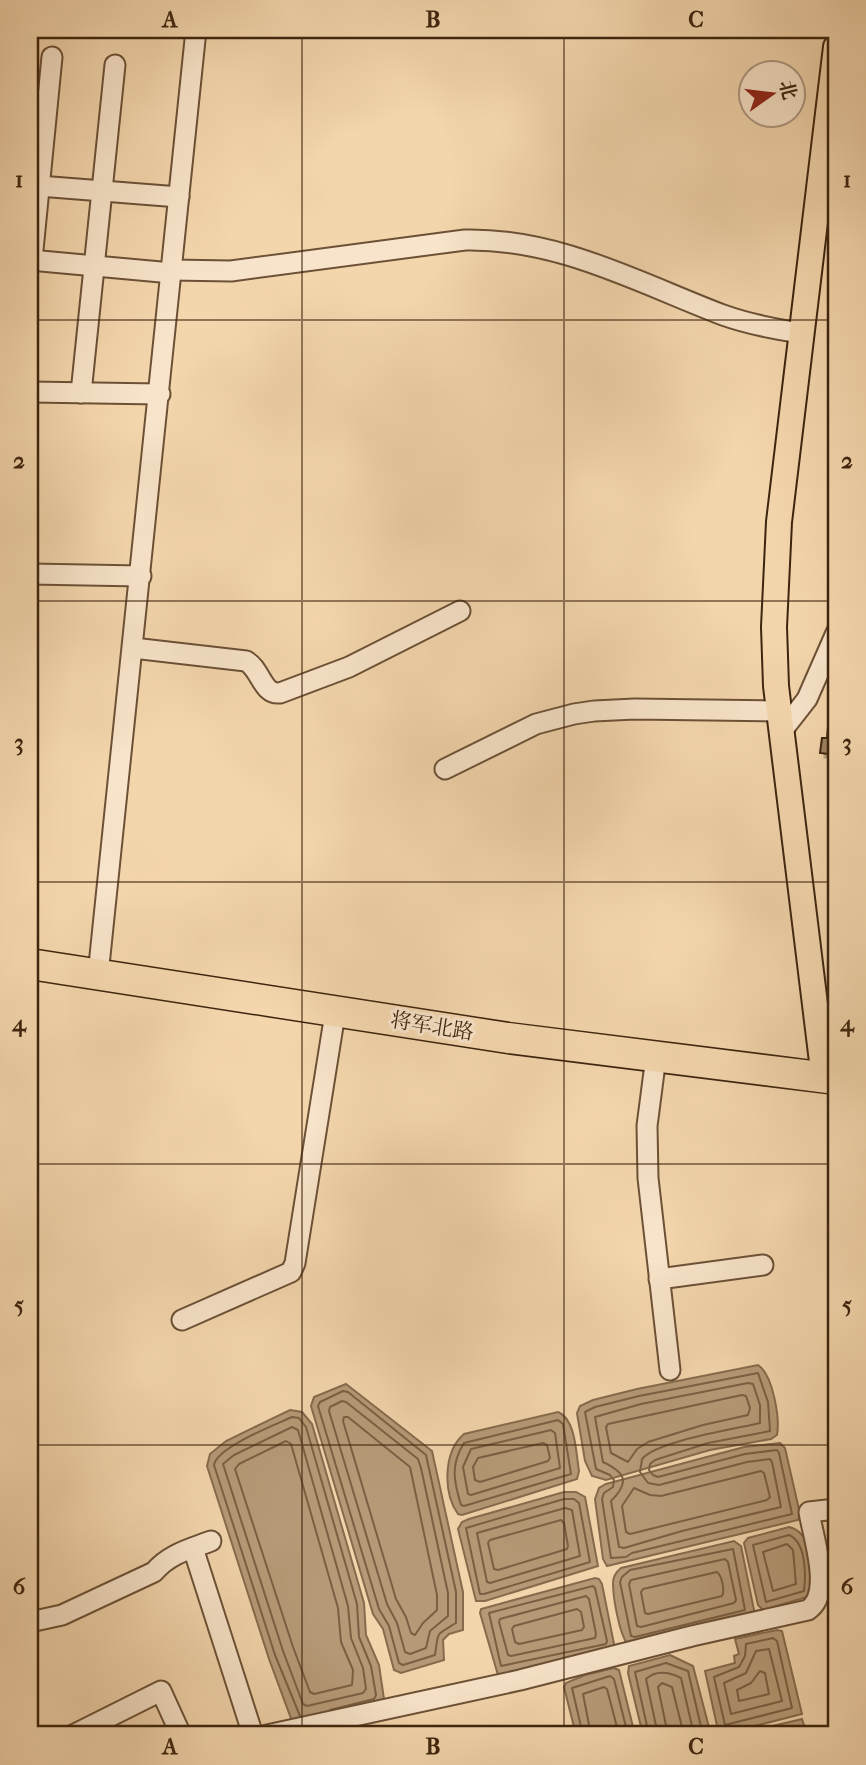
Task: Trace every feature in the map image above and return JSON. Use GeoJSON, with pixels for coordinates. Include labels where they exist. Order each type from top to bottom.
{"type":"FeatureCollection","features":[{"type":"Feature","properties":{"kind":"highway","name":"将军北路"},"geometry":{"type":"LineString","coordinates":[[30,964],[508,1038],[832,1084]]}},
{"type":"Feature","properties":{"kind":"highway","name":"将军北路"},"geometry":{"type":"LineString","coordinates":[[30,979],[506,1053],[654,1072],[832,1084]]}},
{"type":"Feature","properties":{"kind":"main road"},"geometry":{"type":"LineString","coordinates":[[832,1084],[781,721],[775,660],[777,558],[836,47]]}},
{"type":"Feature","properties":{"kind":"street"},"geometry":{"type":"LineString","coordinates":[[98,975],[196,30]]}},
{"type":"Feature","properties":{"kind":"street"},"geometry":{"type":"LineString","coordinates":[[52,57],[37,174],[31,260],[172,271],[231,271],[466,240],[500,240],[568,255],[618,271],[757,326],[801,333]]}},
{"type":"Feature","properties":{"kind":"street"},"geometry":{"type":"LineString","coordinates":[[81,393],[116,65]]}},
{"type":"Feature","properties":{"kind":"street"},"geometry":{"type":"LineString","coordinates":[[37,174],[102,191],[179,197]]}},
{"type":"Feature","properties":{"kind":"street"},"geometry":{"type":"LineString","coordinates":[[30,392],[160,394]]}},
{"type":"Feature","properties":{"kind":"street"},"geometry":{"type":"LineString","coordinates":[[30,574],[141,576]]}},
{"type":"Feature","properties":{"kind":"street"},"geometry":{"type":"LineString","coordinates":[[133,648],[246,661],[256,669],[268,691],[274,694],[349,667],[460,611]]}},
{"type":"Feature","properties":{"kind":"street"},"geometry":{"type":"LineString","coordinates":[[445,769],[536,724],[594,711],[635,709],[781,721],[807,699],[836,632]]}},
{"type":"Feature","properties":{"kind":"street"},"geometry":{"type":"LineString","coordinates":[[182,1320],[291,1272],[295,1263],[333,1026]]}},
{"type":"Feature","properties":{"kind":"street"},"geometry":{"type":"LineString","coordinates":[[654,1072],[647,1126],[647,1160],[670,1370]]}},
{"type":"Feature","properties":{"kind":"street"},"geometry":{"type":"LineString","coordinates":[[659,1279],[763,1265]]}},
{"type":"Feature","properties":{"kind":"street"},"geometry":{"type":"LineString","coordinates":[[267,1735],[520,1680],[692,1636],[808,1610],[818,1599],[821,1576],[808,1512],[836,1509]]}},
{"type":"Feature","properties":{"kind":"street"},"geometry":{"type":"LineString","coordinates":[[30,1622],[62,1615],[154,1572],[164,1561],[202,1544],[253,1735]]}},
{"type":"Feature","properties":{"kind":"street"},"geometry":{"type":"LineString","coordinates":[[73,1735],[161,1691],[181,1735]]}},
{"type":"Feature","properties":{"kind":"water"},"geometry":{"type":"Polygon","coordinates":[[[758,1365],[768,1378],[774,1397],[777,1435],[771,1439],[710,1450],[606,1480],[592,1476],[585,1461],[577,1413],[580,1406],[637,1389],[758,1365]]]}},
{"type":"Feature","properties":{"kind":"water"},"geometry":{"type":"Polygon","coordinates":[[[346,1384],[432,1451],[463,1592],[463,1630],[449,1634],[443,1640],[444,1660],[401,1673],[394,1670],[383,1629],[373,1614],[311,1406],[314,1397],[346,1384]]]}},
{"type":"Feature","properties":{"kind":"water"},"geometry":{"type":"Polygon","coordinates":[[[290,1410],[302,1412],[312,1424],[364,1603],[366,1635],[379,1665],[384,1699],[384,1704],[292,1721],[269,1659],[207,1466],[210,1454],[226,1441],[290,1410]]]}},
{"type":"Feature","properties":{"kind":"water"},"geometry":{"type":"Polygon","coordinates":[[[558,1412],[572,1429],[579,1471],[577,1479],[458,1514],[450,1495],[447,1473],[452,1451],[464,1434],[558,1412]]]}},
{"type":"Feature","properties":{"kind":"water"},"geometry":{"type":"Polygon","coordinates":[[[780,1443],[785,1448],[800,1514],[798,1520],[607,1566],[603,1559],[595,1499],[599,1488],[744,1447],[780,1443]]]}},
{"type":"Feature","properties":{"kind":"water"},"geometry":{"type":"Polygon","coordinates":[[[564,1492],[576,1492],[585,1497],[598,1566],[485,1601],[476,1601],[458,1529],[462,1522],[564,1492]]]}},
{"type":"Feature","properties":{"kind":"water"},"geometry":{"type":"Polygon","coordinates":[[[789,1527],[803,1537],[808,1546],[812,1567],[810,1596],[763,1610],[758,1605],[744,1543],[748,1538],[789,1527]]]}},
{"type":"Feature","properties":{"kind":"water"},"geometry":{"type":"Polygon","coordinates":[[[734,1541],[741,1546],[755,1615],[628,1645],[619,1624],[614,1597],[614,1576],[621,1568],[734,1541]]]}},
{"type":"Feature","properties":{"kind":"water"},"geometry":{"type":"Polygon","coordinates":[[[595,1578],[602,1584],[615,1649],[498,1675],[481,1609],[595,1578]]]}},
{"type":"Feature","properties":{"kind":"water"},"geometry":{"type":"Polygon","coordinates":[[[782,1631],[802,1714],[719,1735],[705,1671],[735,1663],[734,1656],[739,1654],[735,1639],[782,1631]]]}},
{"type":"Feature","properties":{"kind":"water"},"geometry":{"type":"Polygon","coordinates":[[[670,1655],[693,1666],[711,1735],[643,1735],[628,1673],[629,1666],[670,1655]]]}},
{"type":"Feature","properties":{"kind":"water"},"geometry":{"type":"Polygon","coordinates":[[[614,1668],[619,1670],[635,1735],[576,1735],[564,1687],[566,1683],[614,1668]]]}},
{"type":"Feature","properties":{"kind":"water"},"geometry":{"type":"Polygon","coordinates":[[[802,1719],[807,1735],[734,1735],[802,1719]]]}},
{"type":"Feature","properties":{"kind":"building"},"geometry":{"type":"Polygon","coordinates":[[[829,716],[836,717],[836,755],[820,753],[822,738],[827,738],[829,716]]]}}]}
